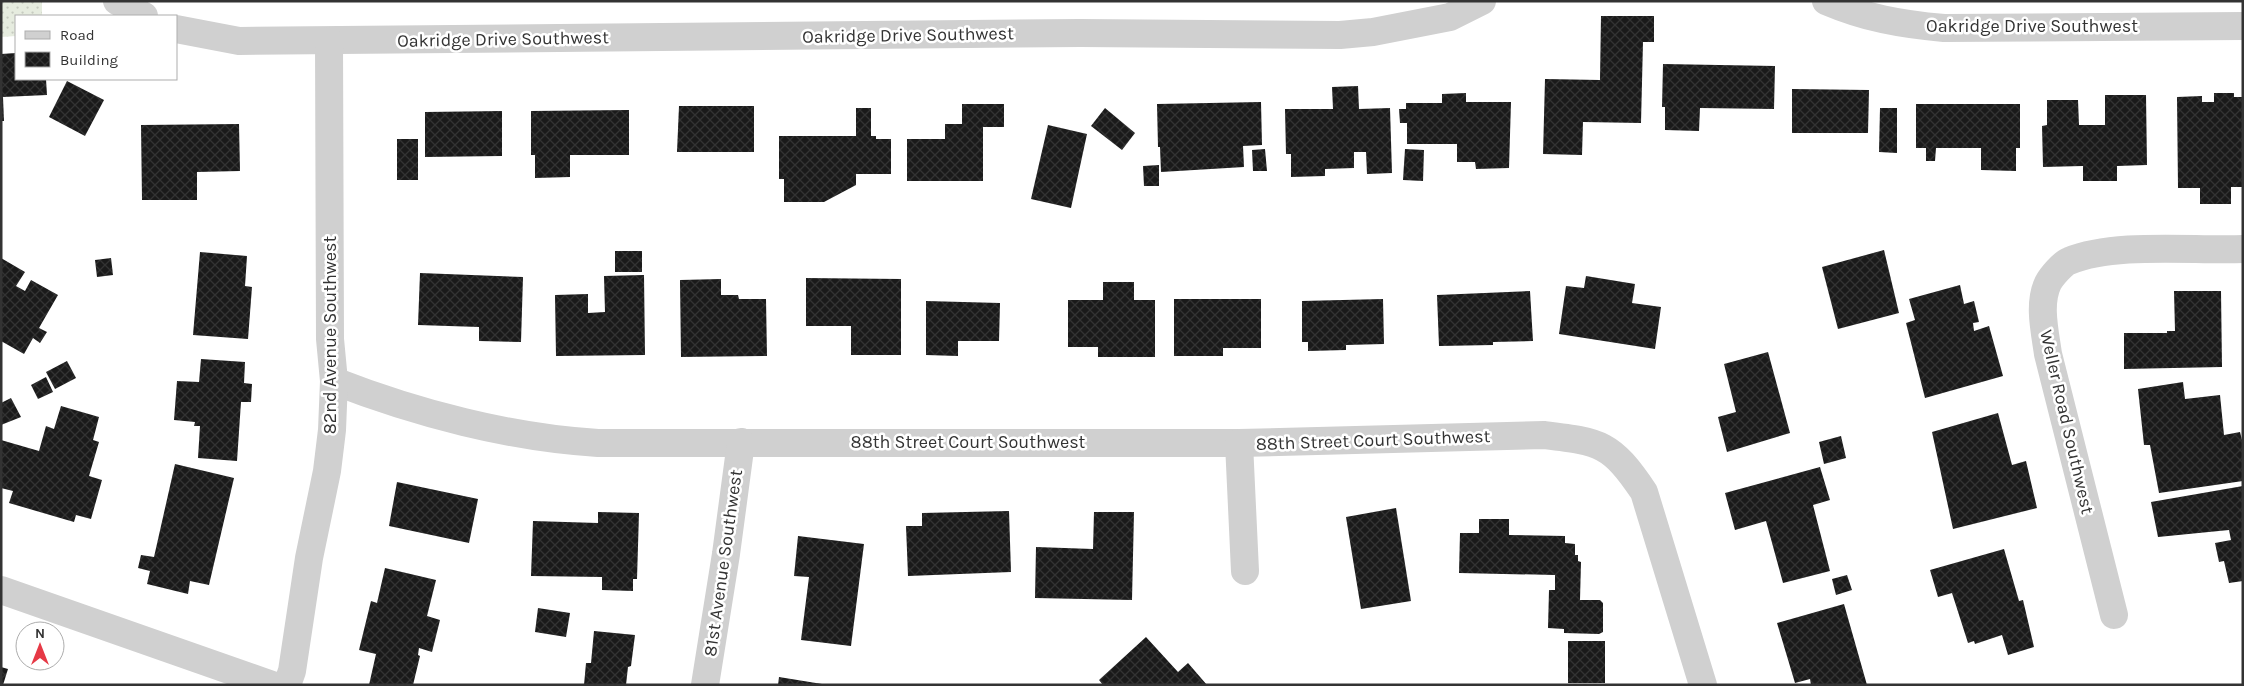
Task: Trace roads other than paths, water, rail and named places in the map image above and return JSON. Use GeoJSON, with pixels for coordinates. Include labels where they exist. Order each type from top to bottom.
{"type":"FeatureCollection","features":[{"type":"Feature","properties":{"kind":"street"},"geometry":{"type":"LineString","coordinates":[[117,1],[142,15]]}},
{"type":"Feature","properties":{"kind":"street","name":"Oakridge Drive Southwest"},"geometry":{"type":"LineString","coordinates":[[178,29],[239,41],[1080,33],[1340,35],[1374,32],[1450,17],[1482,1]]}},
{"type":"Feature","properties":{"kind":"street","name":"Oakridge Drive Southwest"},"geometry":{"type":"LineString","coordinates":[[1826,1],[1858,15],[1910,25],[1944,28],[2243,26]]}},
{"type":"Feature","properties":{"kind":"street","name":"82nd Avenue Southwest"},"geometry":{"type":"LineString","coordinates":[[287,685],[292,671],[309,558],[327,471],[332,430],[334,381],[330,339],[329,41]]}},
{"type":"Feature","properties":{"kind":"street","name":"Weller Road Southwest"},"geometry":{"type":"LineString","coordinates":[[2114,615],[2048,354],[2042,314],[2048,283],[2066,261],[2096,253],[2160,249],[2243,249]]}},
{"type":"Feature","properties":{"kind":"street","name":"88th Street Court Southwest"},"geometry":{"type":"LineString","coordinates":[[334,381],[382,400],[487,426],[560,440],[598,443],[1239,443],[1544,435],[1589,440],[1608,449],[1630,471],[1644,492],[1703,685]]}},
{"type":"Feature","properties":{"kind":"street","name":"81st Avenue Southwest"},"geometry":{"type":"LineString","coordinates":[[704,685],[726,554],[741,442]]}},
{"type":"Feature","properties":{"kind":"street"},"geometry":{"type":"LineString","coordinates":[[1239,443],[1245,571]]}},
{"type":"Feature","properties":{"kind":"street"},"geometry":{"type":"LineString","coordinates":[[1,590],[272,685]]}}]}
